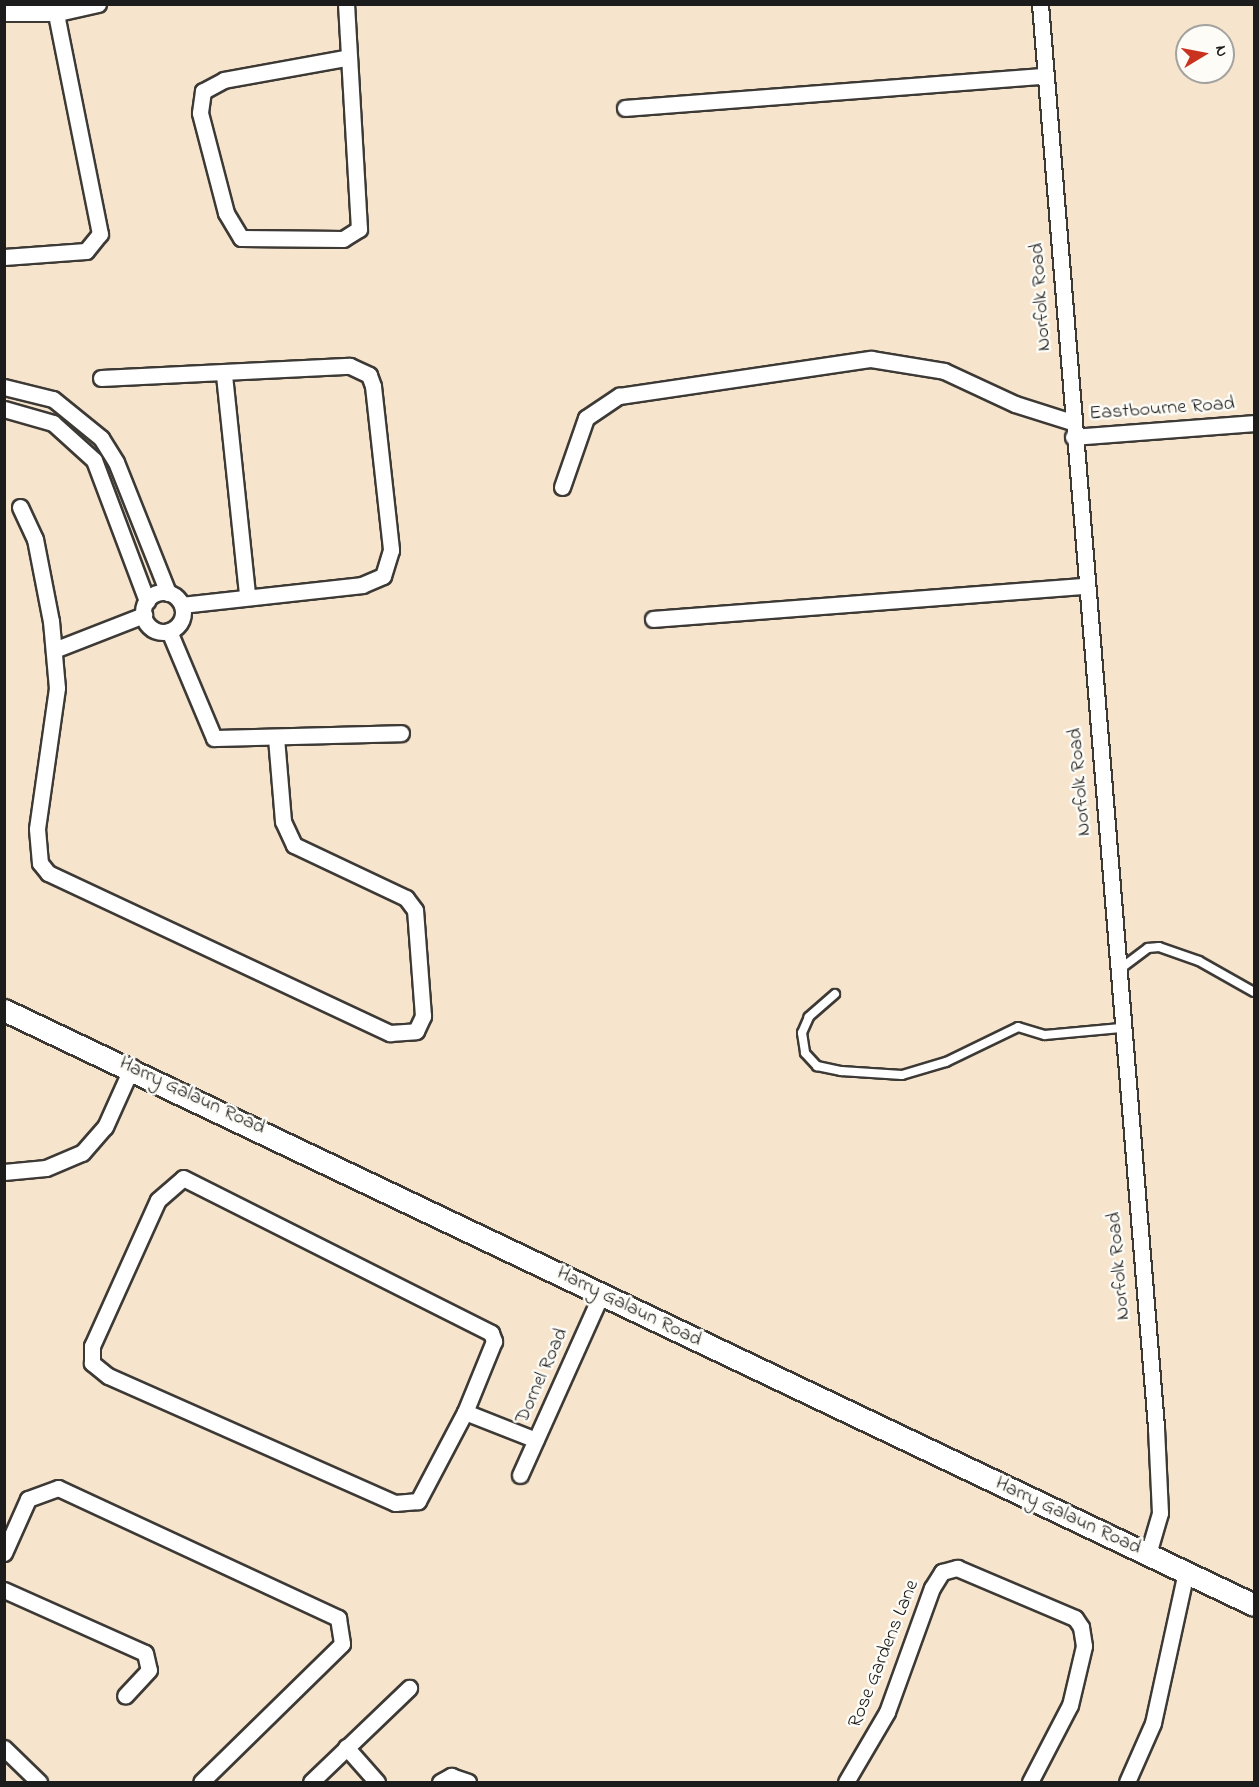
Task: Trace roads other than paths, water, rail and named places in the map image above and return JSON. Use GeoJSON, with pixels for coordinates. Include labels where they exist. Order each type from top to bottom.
{"type":"FeatureCollection","features":[{"type":"Feature","properties":{"kind":"main road","name":"Harry Galaun Road"},"geometry":{"type":"LineString","coordinates":[[4,1010],[132,1068],[601,1295],[1254,1605]]}},
{"type":"Feature","properties":{"kind":"street"},"geometry":{"type":"LineString","coordinates":[[4,13],[98,4]]}},
{"type":"Feature","properties":{"kind":"street"},"geometry":{"type":"LineString","coordinates":[[345,58],[224,80],[203,92],[200,113],[226,213],[241,238],[343,239],[356,234],[345,58],[346,4]]}},
{"type":"Feature","properties":{"kind":"street","name":"Norfolk Road"},"geometry":{"type":"LineString","coordinates":[[1040,4],[1160,1499],[1148,1554]]}},
{"type":"Feature","properties":{"kind":"street"},"geometry":{"type":"LineString","coordinates":[[4,257],[86,251],[98,243],[100,234],[56,9]]}},
{"type":"Feature","properties":{"kind":"street"},"geometry":{"type":"LineString","coordinates":[[625,108],[1045,76]]}},
{"type":"Feature","properties":{"kind":"street"},"geometry":{"type":"LineString","coordinates":[[562,487],[586,418],[620,396],[871,359],[944,371],[1073,429]]}},
{"type":"Feature","properties":{"kind":"street"},"geometry":{"type":"LineString","coordinates":[[4,387],[53,399],[101,438],[116,462],[168,593],[182,605],[247,595],[377,581],[389,566],[391,550],[369,375],[350,366],[224,375],[101,378]]}},
{"type":"Feature","properties":{"kind":"street"},"geometry":{"type":"LineString","coordinates":[[224,375],[247,595]]}},
{"type":"Feature","properties":{"kind":"street"},"geometry":{"type":"LineString","coordinates":[[4,409],[53,423],[94,460],[145,608],[155,630],[168,631],[182,618],[182,605]]}},
{"type":"Feature","properties":{"kind":"street","name":"Eastbourne Road"},"geometry":{"type":"LineString","coordinates":[[1073,429],[1254,423]]}},
{"type":"Feature","properties":{"kind":"street"},"geometry":{"type":"LineString","coordinates":[[20,507],[35,539],[54,650],[57,688],[35,848],[48,873],[390,1034],[416,1030],[423,1016],[415,910],[406,898],[294,845],[283,821],[276,738]]}},
{"type":"Feature","properties":{"kind":"street"},"geometry":{"type":"LineString","coordinates":[[653,619],[1085,586]]}},
{"type":"Feature","properties":{"kind":"street"},"geometry":{"type":"LineString","coordinates":[[54,650],[145,608],[168,593]]}},
{"type":"Feature","properties":{"kind":"street"},"geometry":{"type":"LineString","coordinates":[[168,631],[209,734],[225,741],[401,733]]}},
{"type":"Feature","properties":{"kind":"street"},"geometry":{"type":"LineString","coordinates":[[4,1172],[22,1168],[46,1168],[82,1153],[105,1127],[132,1068]]}},
{"type":"Feature","properties":{"kind":"street"},"geometry":{"type":"LineString","coordinates":[[4,1159],[22,1168]]}},
{"type":"Feature","properties":{"kind":"street"},"geometry":{"type":"LineString","coordinates":[[183,1178],[486,1328],[494,1341],[465,1412],[420,1498],[400,1505],[108,1376],[90,1355],[158,1200],[183,1178]]}},
{"type":"Feature","properties":{"kind":"street","name":"Dornel Road"},"geometry":{"type":"LineString","coordinates":[[520,1475],[601,1295]]}},
{"type":"Feature","properties":{"kind":"street"},"geometry":{"type":"LineString","coordinates":[[465,1412],[536,1440]]}},
{"type":"Feature","properties":{"kind":"street"},"geometry":{"type":"LineString","coordinates":[[4,1553],[28,1499],[58,1488],[338,1618],[342,1644],[201,1782]]}},
{"type":"Feature","properties":{"kind":"street","name":"Rose Gardens Lane"},"geometry":{"type":"LineString","coordinates":[[846,1782],[887,1712],[932,1588],[942,1572],[957,1568],[1075,1618],[1082,1628],[1084,1646],[1070,1705],[1030,1782]]}},
{"type":"Feature","properties":{"kind":"street"},"geometry":{"type":"LineString","coordinates":[[1127,1782],[1153,1723],[1185,1572]]}},
{"type":"Feature","properties":{"kind":"street"},"geometry":{"type":"LineString","coordinates":[[4,1590],[145,1653],[149,1670],[125,1696]]}},
{"type":"Feature","properties":{"kind":"street"},"geometry":{"type":"LineString","coordinates":[[311,1782],[409,1688]]}},
{"type":"Feature","properties":{"kind":"street"},"geometry":{"type":"LineString","coordinates":[[346,1747],[377,1782]]}},
{"type":"Feature","properties":{"kind":"street"},"geometry":{"type":"LineString","coordinates":[[4,1748],[39,1782]]}},
{"type":"Feature","properties":{"kind":"street"},"geometry":{"type":"LineString","coordinates":[[440,1782],[451,1776],[468,1782]]}},
{"type":"Feature","properties":{"kind":"lane"},"geometry":{"type":"LineString","coordinates":[[1116,972],[1142,951],[1159,947],[1199,961],[1254,992]]}},
{"type":"Feature","properties":{"kind":"lane"},"geometry":{"type":"LineString","coordinates":[[835,994],[809,1017],[802,1033],[805,1053],[817,1066],[841,1071],[902,1075],[946,1062],[1018,1027],[1045,1035],[1121,1029]]}}]}
